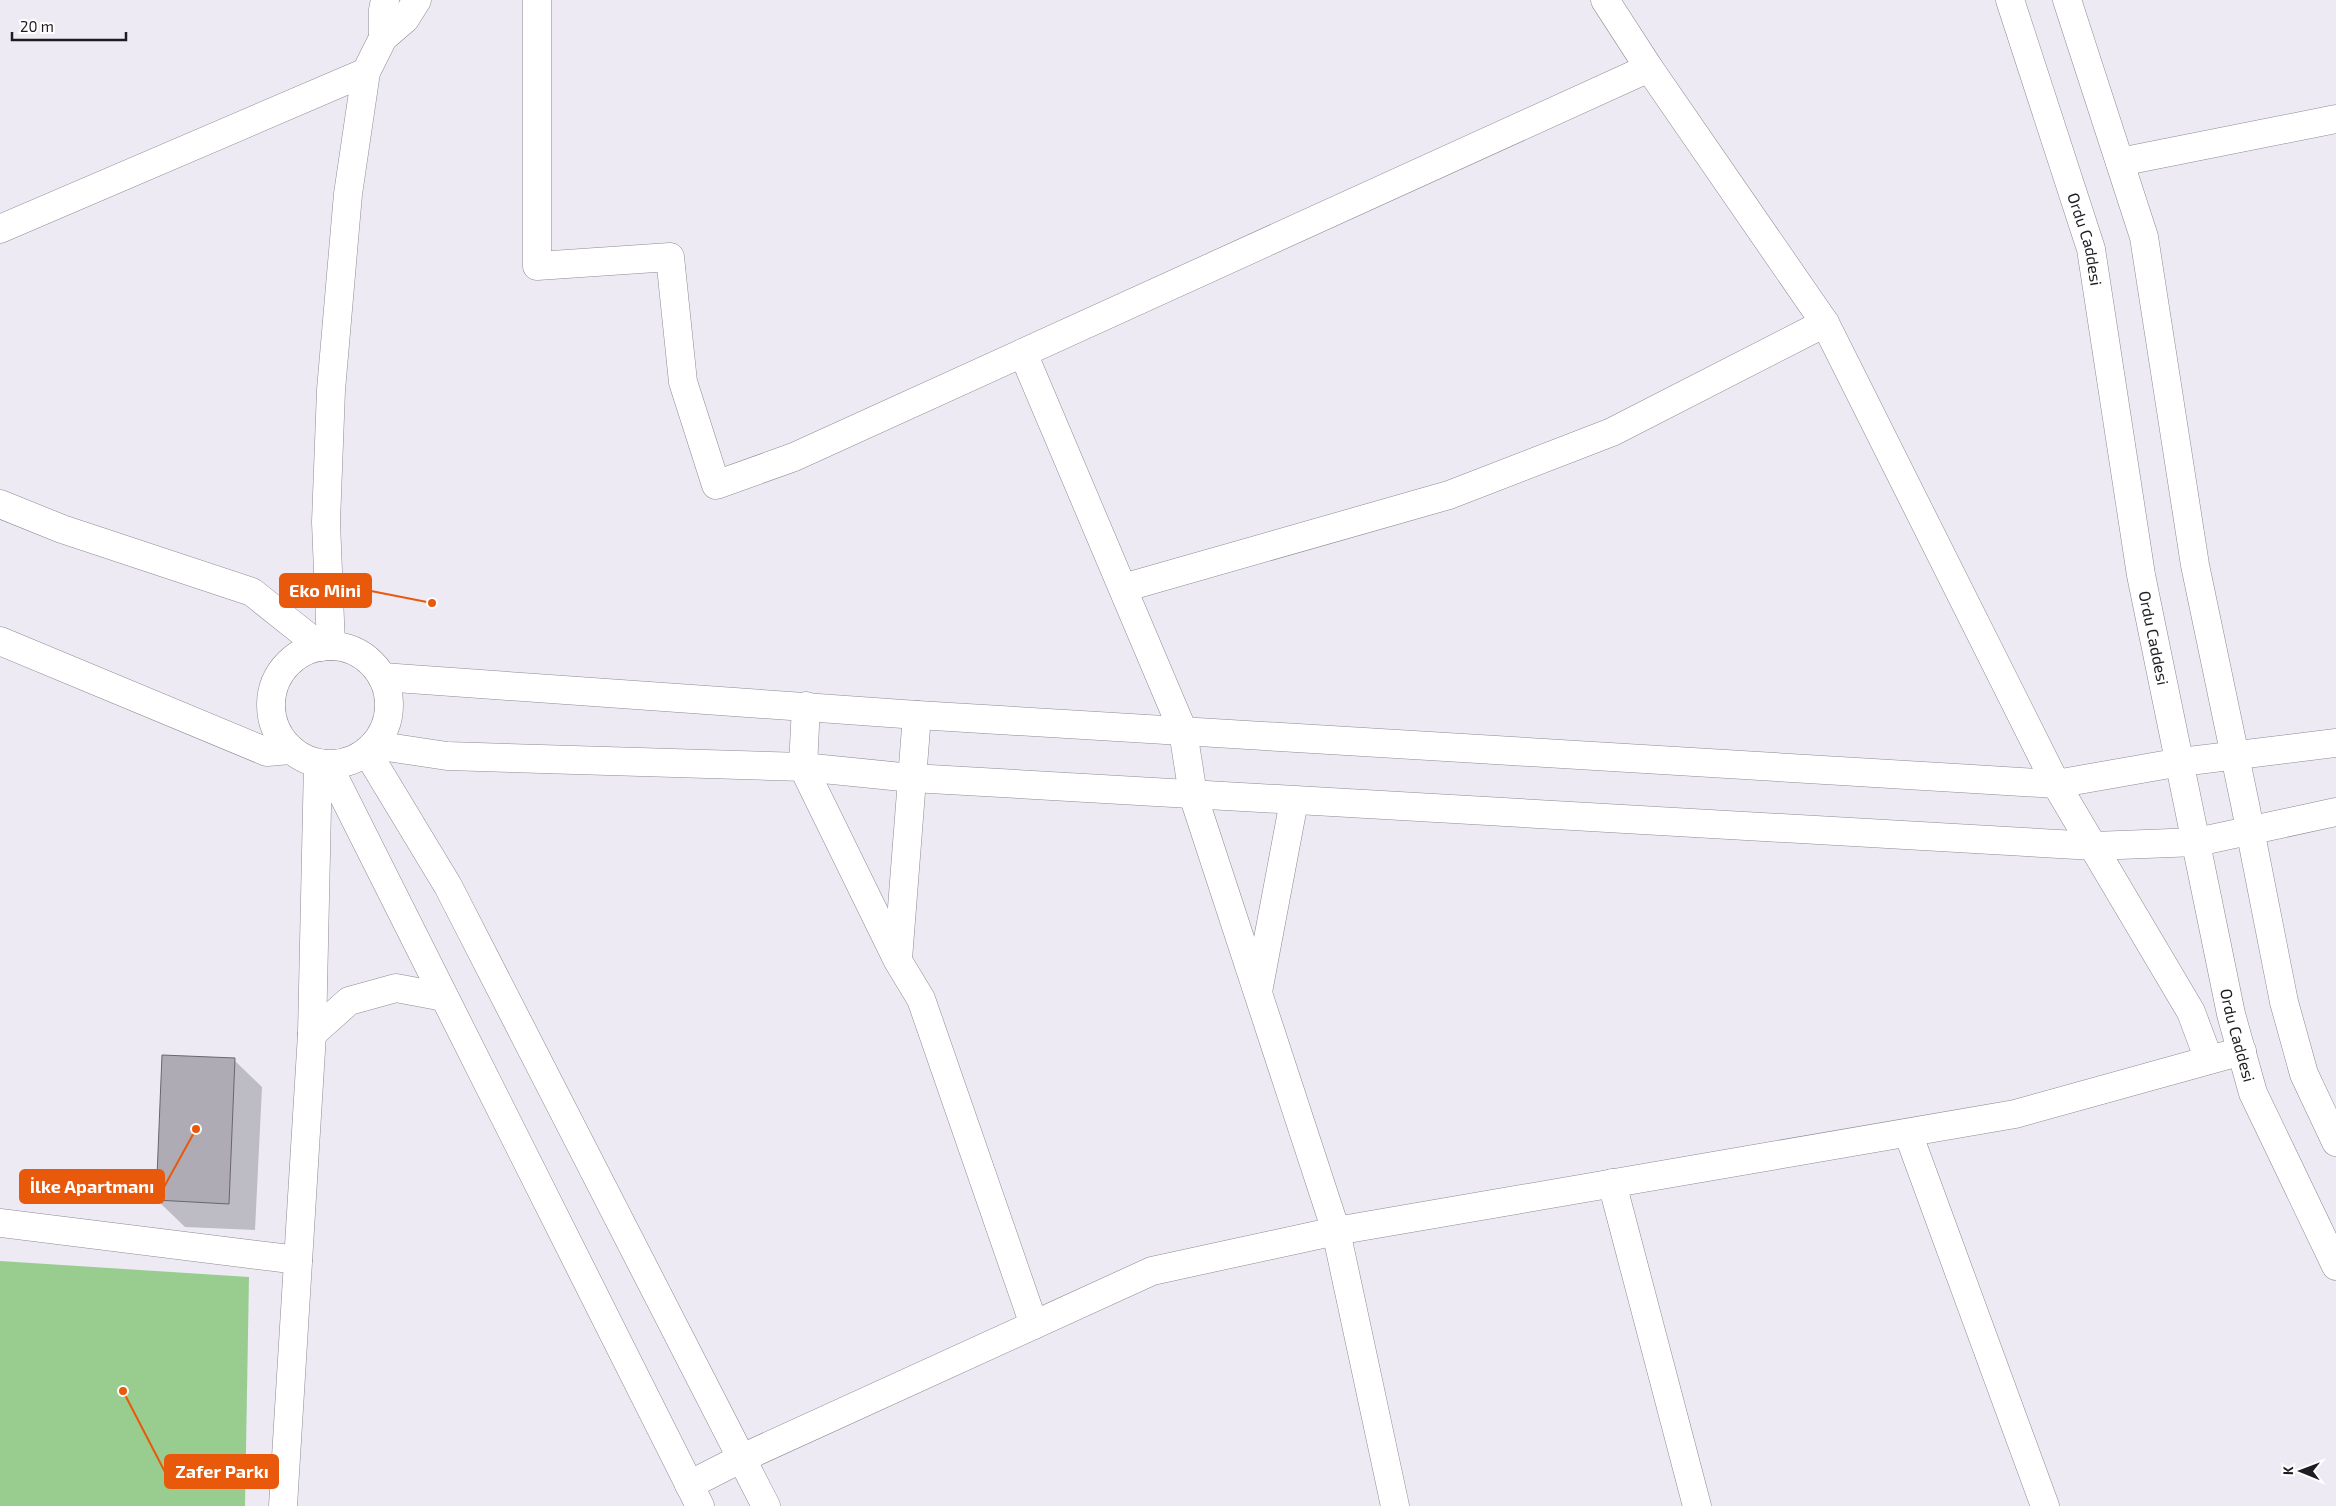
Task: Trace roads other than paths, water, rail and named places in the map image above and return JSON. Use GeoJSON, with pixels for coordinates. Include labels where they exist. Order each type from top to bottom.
{"type":"FeatureCollection","features":[{"type":"Feature","properties":{"kind":"street"},"geometry":{"type":"LineString","coordinates":[[383,38],[383,10],[386,0]]}},
{"type":"Feature","properties":{"kind":"street"},"geometry":{"type":"LineString","coordinates":[[326,647],[326,522],[330,390],[348,194],[366,72],[383,38],[404,19],[417,0]]}},
{"type":"Feature","properties":{"kind":"street"},"geometry":{"type":"LineString","coordinates":[[537,0],[536,266],[670,257],[683,382],[716,485],[794,457],[1649,68]]}},
{"type":"Feature","properties":{"kind":"street"},"geometry":{"type":"LineString","coordinates":[[1605,0],[1649,68],[1825,323],[2056,784],[2191,1012],[2209,1060]]}},
{"type":"Feature","properties":{"kind":"street","name":"Ordu Caddesi"},"geometry":{"type":"LineString","coordinates":[[2010,0],[2091,250],[2141,575],[2232,1014],[2253,1093],[2336,1266]]}},
{"type":"Feature","properties":{"kind":"street"},"geometry":{"type":"LineString","coordinates":[[2067,0],[2144,237],[2194,565],[2235,756],[2284,1002],[2301,1065],[2336,1142]]}},
{"type":"Feature","properties":{"kind":"street"},"geometry":{"type":"LineString","coordinates":[[0,229],[366,72]]}},
{"type":"Feature","properties":{"kind":"street"},"geometry":{"type":"LineString","coordinates":[[2120,162],[2336,119]]}},
{"type":"Feature","properties":{"kind":"street"},"geometry":{"type":"LineString","coordinates":[[1123,588],[1449,495],[1612,432],[1825,323]]}},
{"type":"Feature","properties":{"kind":"street"},"geometry":{"type":"LineString","coordinates":[[1023,353],[1183,731],[1193,795],[1336,1230],[1395,1506]]}},
{"type":"Feature","properties":{"kind":"street"},"geometry":{"type":"LineString","coordinates":[[0,504],[62,530],[252,592],[326,647]]}},
{"type":"Feature","properties":{"kind":"street"},"geometry":{"type":"LineString","coordinates":[[0,641],[267,752],[290,750]]}},
{"type":"Feature","properties":{"kind":"street"},"geometry":{"type":"LineString","coordinates":[[326,647],[351,650],[369,661],[382,677],[389,707],[385,727],[370,748],[348,762],[323,764],[308,761],[290,750],[278,734],[272,720],[270,704],[274,684],[292,659],[301,653],[326,647]]}},
{"type":"Feature","properties":{"kind":"street"},"geometry":{"type":"LineString","coordinates":[[382,677],[917,715],[2056,784],[2181,762],[2336,743]]}},
{"type":"Feature","properties":{"kind":"street"},"geometry":{"type":"LineString","coordinates":[[806,706],[803,767],[898,961],[921,999],[1034,1325]]}},
{"type":"Feature","properties":{"kind":"street"},"geometry":{"type":"LineString","coordinates":[[898,961],[917,715]]}},
{"type":"Feature","properties":{"kind":"street"},"geometry":{"type":"LineString","coordinates":[[370,748],[447,756],[803,767],[912,778],[2094,846],[2197,842],[2250,829],[2336,812]]}},
{"type":"Feature","properties":{"kind":"street"},"geometry":{"type":"LineString","coordinates":[[370,748],[448,886],[740,1459],[766,1506]]}},
{"type":"Feature","properties":{"kind":"street"},"geometry":{"type":"LineString","coordinates":[[323,764],[444,996],[694,1496],[740,1459],[1152,1271],[1336,1230],[2015,1114],[2242,1051]]}},
{"type":"Feature","properties":{"kind":"street"},"geometry":{"type":"LineString","coordinates":[[283,1506],[312,1034],[323,764]]}},
{"type":"Feature","properties":{"kind":"street"},"geometry":{"type":"LineString","coordinates":[[1258,994],[1294,801]]}},
{"type":"Feature","properties":{"kind":"street"},"geometry":{"type":"LineString","coordinates":[[312,1034],[349,1001],[396,988],[444,996]]}},
{"type":"Feature","properties":{"kind":"street"},"geometry":{"type":"LineString","coordinates":[[1908,1133],[2045,1506]]}},
{"type":"Feature","properties":{"kind":"street"},"geometry":{"type":"LineString","coordinates":[[1612,1183],[1697,1506]]}},
{"type":"Feature","properties":{"kind":"street"},"geometry":{"type":"LineString","coordinates":[[0,1223],[298,1260]]}},
{"type":"Feature","properties":{"kind":"place","name":"Eko Mini"},"geometry":{"type":"Point","coordinates":[432,603]}},
{"type":"Feature","properties":{"kind":"place","name":"İlke Apartmanı"},"geometry":{"type":"Point","coordinates":[196,1129]}},
{"type":"Feature","properties":{"kind":"place","name":"Zafer Parkı"},"geometry":{"type":"Point","coordinates":[123,1391]}}]}
